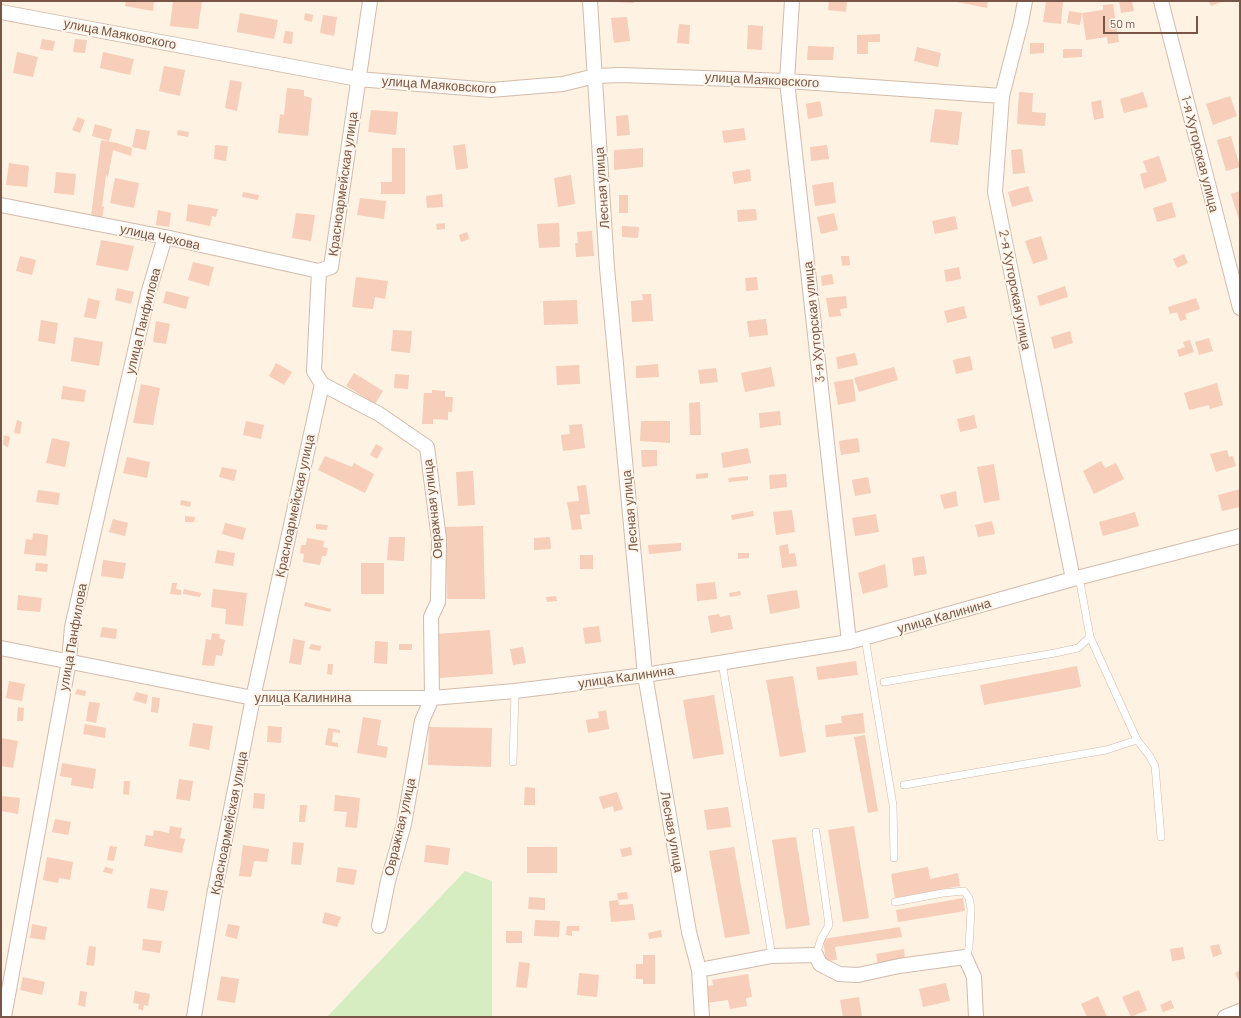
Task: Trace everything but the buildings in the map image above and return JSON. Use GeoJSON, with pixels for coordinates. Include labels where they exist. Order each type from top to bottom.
{"type":"FeatureCollection","features":[{"type":"Feature","properties":{"kind":"street","name":"Красноармейская улица"},"geometry":{"type":"LineString","coordinates":[[194,1017],[214,895],[253,698],[322,384],[314,371],[319,272],[331,267],[370,1]]}},
{"type":"Feature","properties":{"kind":"street","name":"Лесная улица"},"geometry":{"type":"LineString","coordinates":[[590,1],[607,268],[645,675],[689,932],[699,970],[702,1017]]}},
{"type":"Feature","properties":{"kind":"street","name":"3-я Хуторская улица"},"geometry":{"type":"LineString","coordinates":[[792,1],[787,80],[849,642]]}},
{"type":"Feature","properties":{"kind":"street","name":"2-я Хуторская улица"},"geometry":{"type":"LineString","coordinates":[[1025,1],[1022,22],[1002,96],[995,192],[1076,578]]}},
{"type":"Feature","properties":{"kind":"street","name":"1-я Хуторская улица"},"geometry":{"type":"LineString","coordinates":[[1161,1],[1240,308]]}},
{"type":"Feature","properties":{"kind":"street","name":"улица Маяковского"},"geometry":{"type":"LineString","coordinates":[[1,12],[358,79],[491,90],[563,84],[595,76],[621,75],[787,80],[1002,96]]}},
{"type":"Feature","properties":{"kind":"street","name":"улица Чехова"},"geometry":{"type":"LineString","coordinates":[[1,205],[165,237],[319,272]]}},
{"type":"Feature","properties":{"kind":"street","name":"улица Панфилова"},"geometry":{"type":"LineString","coordinates":[[4,1017],[69,661],[74,619],[148,294],[165,237]]}},
{"type":"Feature","properties":{"kind":"street","name":"Овражная улица"},"geometry":{"type":"LineString","coordinates":[[322,384],[379,414],[427,447],[439,539],[438,602],[431,617],[432,698],[422,721],[404,824],[388,881],[379,926]]}},
{"type":"Feature","properties":{"kind":"street","name":"улица Калинина"},"geometry":{"type":"LineString","coordinates":[[1,648],[253,698],[432,698],[515,691],[645,675],[849,642],[1076,578],[1240,536]]}},
{"type":"Feature","properties":{"kind":"street"},"geometry":{"type":"LineString","coordinates":[[699,970],[772,956],[816,955],[820,964],[839,974],[858,975],[899,966],[965,957],[974,977],[976,1017]]}},
{"type":"Feature","properties":{"kind":"street"},"geometry":{"type":"LineString","coordinates":[[1225,1017],[1240,1011]]}},
{"type":"Feature","properties":{"kind":"lane"},"geometry":{"type":"LineString","coordinates":[[1076,578],[1090,637],[1137,740],[1149,754],[1155,766],[1161,838]]}},
{"type":"Feature","properties":{"kind":"lane"},"geometry":{"type":"LineString","coordinates":[[884,682],[1078,648],[1090,637]]}},
{"type":"Feature","properties":{"kind":"lane"},"geometry":{"type":"LineString","coordinates":[[865,638],[893,805],[894,858]]}},
{"type":"Feature","properties":{"kind":"lane"},"geometry":{"type":"LineString","coordinates":[[722,663],[772,956]]}},
{"type":"Feature","properties":{"kind":"lane"},"geometry":{"type":"LineString","coordinates":[[514,762],[515,691]]}},
{"type":"Feature","properties":{"kind":"lane"},"geometry":{"type":"LineString","coordinates":[[904,785],[1106,750],[1137,740]]}},
{"type":"Feature","properties":{"kind":"lane"},"geometry":{"type":"LineString","coordinates":[[816,832],[829,926],[821,939],[816,955]]}},
{"type":"Feature","properties":{"kind":"lane"},"geometry":{"type":"LineString","coordinates":[[895,902],[943,893],[964,891],[969,898],[971,910],[970,948],[965,957]]}},
{"type":"Feature","properties":{"kind":"green space"},"geometry":{"type":"Polygon","coordinates":[[[465,871],[492,881],[492,1017],[327,1017],[465,871]]]}}]}
